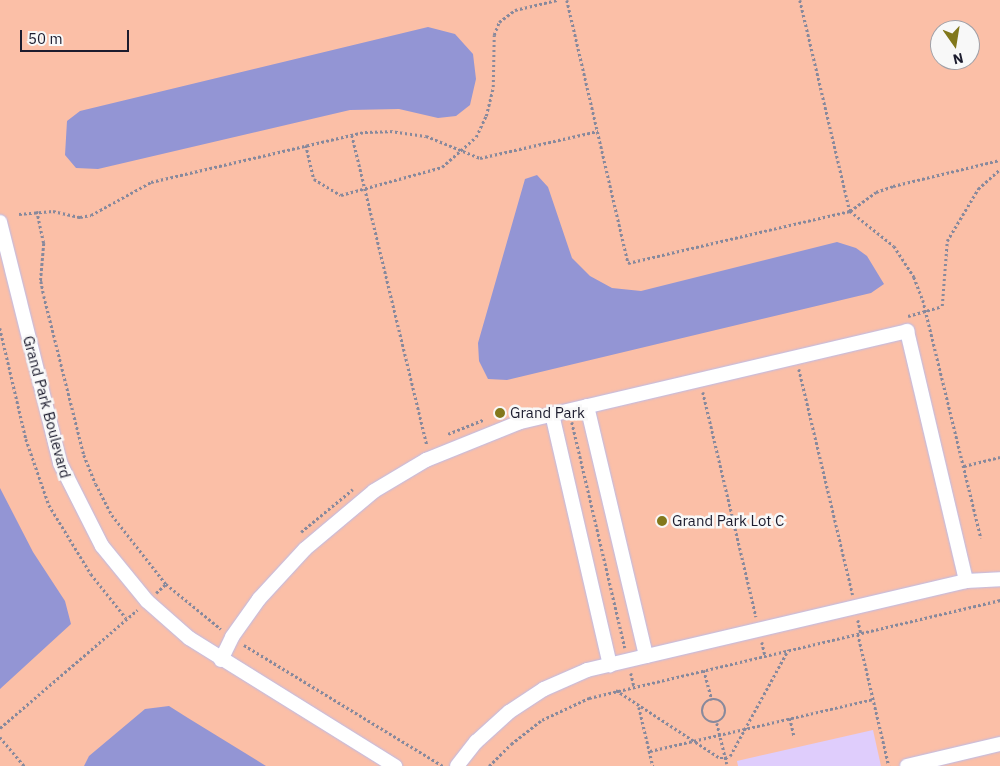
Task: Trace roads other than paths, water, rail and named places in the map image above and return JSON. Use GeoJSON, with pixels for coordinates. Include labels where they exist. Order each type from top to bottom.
{"type":"FeatureCollection","features":[{"type":"Feature","properties":{"kind":"street","name":"Grand Park Boulevard"},"geometry":{"type":"LineString","coordinates":[[0,222],[51,432],[67,482],[102,546],[147,601],[189,638],[221,660],[395,766]]}},
{"type":"Feature","properties":{"kind":"street"},"geometry":{"type":"LineString","coordinates":[[221,660],[232,637],[259,599],[305,549],[374,491],[426,460],[459,445],[552,414],[907,331],[966,581]]}},
{"type":"Feature","properties":{"kind":"street"},"geometry":{"type":"LineString","coordinates":[[587,406],[646,656]]}},
{"type":"Feature","properties":{"kind":"street"},"geometry":{"type":"LineString","coordinates":[[552,414],[610,665]]}},
{"type":"Feature","properties":{"kind":"street"},"geometry":{"type":"LineString","coordinates":[[457,766],[476,742],[528,698],[562,680],[646,656],[966,581],[1000,579]]}},
{"type":"Feature","properties":{"kind":"street"},"geometry":{"type":"LineString","coordinates":[[907,766],[1000,744]]}},
{"type":"Feature","properties":{"kind":"water"},"geometry":{"type":"Polygon","coordinates":[[[428,27],[455,34],[473,54],[476,79],[470,105],[456,116],[438,118],[399,109],[350,110],[98,169],[76,168],[65,155],[67,121],[80,111],[428,27]]]}},
{"type":"Feature","properties":{"kind":"water"},"geometry":{"type":"Polygon","coordinates":[[[537,175],[548,187],[572,258],[590,276],[612,288],[641,291],[837,242],[856,248],[867,256],[884,284],[871,293],[507,380],[488,379],[479,361],[478,343],[525,179],[537,175]]]}},
{"type":"Feature","properties":{"kind":"water"},"geometry":{"type":"Polygon","coordinates":[[[0,488],[33,552],[65,601],[71,624],[0,689],[0,488]]]}},
{"type":"Feature","properties":{"kind":"water"},"geometry":{"type":"Polygon","coordinates":[[[169,706],[266,766],[84,766],[89,756],[145,709],[169,706]]]}},
{"type":"Feature","properties":{"kind":"place","name":"Grand Park"},"geometry":{"type":"Point","coordinates":[500,413]}},
{"type":"Feature","properties":{"kind":"place","name":"Grand Park Lot C"},"geometry":{"type":"Point","coordinates":[662,521]}}]}
